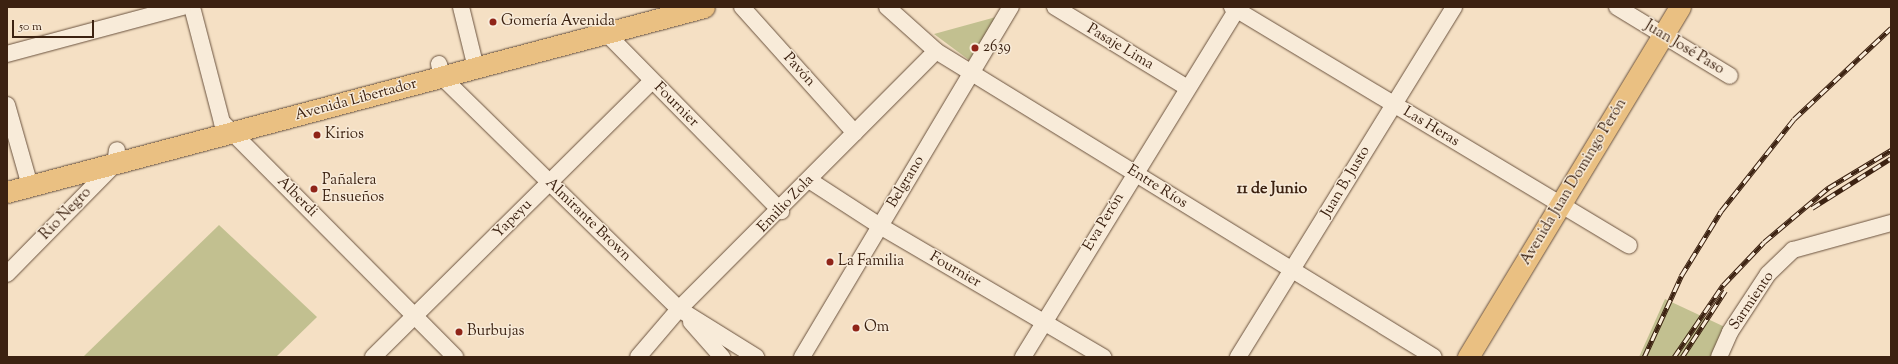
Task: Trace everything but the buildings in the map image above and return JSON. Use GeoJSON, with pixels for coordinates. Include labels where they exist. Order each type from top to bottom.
{"type":"FeatureCollection","features":[{"type":"Feature","properties":{"kind":"main road","name":"Avenida Libertador"},"geometry":{"type":"LineString","coordinates":[[7,192],[21,180],[116,157],[474,61],[653,7]]}},
{"type":"Feature","properties":{"kind":"main road","name":"Avenida Libertador"},"geometry":{"type":"LineString","coordinates":[[474,61],[606,33],[704,7]]}},
{"type":"Feature","properties":{"kind":"main road","name":"Avenida Juan Domingo Perón"},"geometry":{"type":"LineString","coordinates":[[1659,32],[1668,7]]}},
{"type":"Feature","properties":{"kind":"main road","name":"Avenida Juan Domingo Perón"},"geometry":{"type":"LineString","coordinates":[[1457,357],[1556,202],[1659,32],[1680,7]]}},
{"type":"Feature","properties":{"kind":"main road","name":"Avenida Juan Domingo Perón"},"geometry":{"type":"LineString","coordinates":[[1468,357],[1556,202]]}},
{"type":"Feature","properties":{"kind":"street"},"geometry":{"type":"LineString","coordinates":[[7,54],[183,7]]}},
{"type":"Feature","properties":{"kind":"street"},"geometry":{"type":"LineString","coordinates":[[192,7],[227,127]]}},
{"type":"Feature","properties":{"kind":"street"},"geometry":{"type":"LineString","coordinates":[[461,7],[474,61]]}},
{"type":"Feature","properties":{"kind":"street","name":"Pavón"},"geometry":{"type":"LineString","coordinates":[[742,7],[856,133]]}},
{"type":"Feature","properties":{"kind":"street","name":"Entre Ríos"},"geometry":{"type":"LineString","coordinates":[[887,7],[936,51],[1434,357]]}},
{"type":"Feature","properties":{"kind":"street","name":"Belgrano"},"geometry":{"type":"LineString","coordinates":[[802,357],[1011,7]]}},
{"type":"Feature","properties":{"kind":"street","name":"Pasaje Lima"},"geometry":{"type":"LineString","coordinates":[[1055,7],[1186,87]]}},
{"type":"Feature","properties":{"kind":"street","name":"Juan B. Justo"},"geometry":{"type":"LineString","coordinates":[[1238,357],[1454,7]]}},
{"type":"Feature","properties":{"kind":"street","name":"Juan José Paso"},"geometry":{"type":"LineString","coordinates":[[1617,7],[1730,76]]}},
{"type":"Feature","properties":{"kind":"street","name":"Eva Perón"},"geometry":{"type":"LineString","coordinates":[[1023,357],[1235,8]]}},
{"type":"Feature","properties":{"kind":"street","name":"Las Heras"},"geometry":{"type":"LineString","coordinates":[[1235,8],[1629,246]]}},
{"type":"Feature","properties":{"kind":"street","name":"Fournier"},"geometry":{"type":"LineString","coordinates":[[606,33],[781,211]]}},
{"type":"Feature","properties":{"kind":"street","name":"Emilio Zola"},"geometry":{"type":"LineString","coordinates":[[638,357],[679,309],[781,211],[809,180],[936,51]]}},
{"type":"Feature","properties":{"kind":"street","name":"Almirante Brown"},"geometry":{"type":"LineString","coordinates":[[441,70],[550,182],[679,309],[756,357]]}},
{"type":"Feature","properties":{"kind":"street","name":"Yapeyu"},"geometry":{"type":"LineString","coordinates":[[373,357],[652,81]]}},
{"type":"Feature","properties":{"kind":"street"},"geometry":{"type":"LineString","coordinates":[[7,105],[21,180]]}},
{"type":"Feature","properties":{"kind":"street","name":"Alberdi"},"geometry":{"type":"LineString","coordinates":[[227,127],[455,357]]}},
{"type":"Feature","properties":{"kind":"street","name":"Rio Negro"},"geometry":{"type":"LineString","coordinates":[[7,274],[116,157]]}},
{"type":"Feature","properties":{"kind":"street","name":"Fournier"},"geometry":{"type":"LineString","coordinates":[[809,180],[880,226],[1103,357]]}},
{"type":"Feature","properties":{"kind":"street","name":"Sarmiento"},"geometry":{"type":"LineString","coordinates":[[1719,357],[1730,332],[1768,274],[1793,250],[1891,223]]}},
{"type":"Feature","properties":{"kind":"street"},"geometry":{"type":"LineString","coordinates":[[679,309],[722,357]]}},
{"type":"Feature","properties":{"kind":"shaded area"},"geometry":{"type":"Polygon","coordinates":[[[996,17],[969,60],[934,34],[996,17]]]}},
{"type":"Feature","properties":{"kind":"shaded area"},"geometry":{"type":"Polygon","coordinates":[[[219,225],[317,317],[276,357],[83,357],[219,225]]]}},
{"type":"Feature","properties":{"kind":"shaded area"},"geometry":{"type":"Polygon","coordinates":[[[1665,299],[1727,328],[1714,357],[1639,357],[1665,299]]]}},
{"type":"Feature","properties":{"kind":"railway"},"geometry":{"type":"LineString","coordinates":[[1644,357],[1681,276],[1721,211],[1794,119],[1891,28]]}},
{"type":"Feature","properties":{"kind":"railway"},"geometry":{"type":"LineString","coordinates":[[1674,357],[1723,285],[1764,242],[1828,188],[1891,150]]}},
{"type":"Feature","properties":{"kind":"railway"},"geometry":{"type":"LineString","coordinates":[[1812,208],[1891,158]]}},
{"type":"Feature","properties":{"kind":"railway"},"geometry":{"type":"LineString","coordinates":[[1682,357],[1725,291]]}},
{"type":"Feature","properties":{"kind":"place","name":"Gomería Avenida"},"geometry":{"type":"Point","coordinates":[493,22]}},
{"type":"Feature","properties":{"kind":"place","name":"2639"},"geometry":{"type":"Point","coordinates":[975,48]}},
{"type":"Feature","properties":{"kind":"place","name":"Kirios"},"geometry":{"type":"Point","coordinates":[317,135]}},
{"type":"Feature","properties":{"kind":"place","name":"Pañalera Ensueños"},"geometry":{"type":"Point","coordinates":[314,189]}},
{"type":"Feature","properties":{"kind":"place","name":"La Familia"},"geometry":{"type":"Point","coordinates":[830,262]}},
{"type":"Feature","properties":{"kind":"place","name":"Om"},"geometry":{"type":"Point","coordinates":[856,328]}},
{"type":"Feature","properties":{"kind":"place","name":"Burbujas"},"geometry":{"type":"Point","coordinates":[459,332]}},
{"type":"Feature","properties":{"kind":"district","name":"11 de Junio"},"geometry":{"type":"Point","coordinates":[1272,190]}}]}
